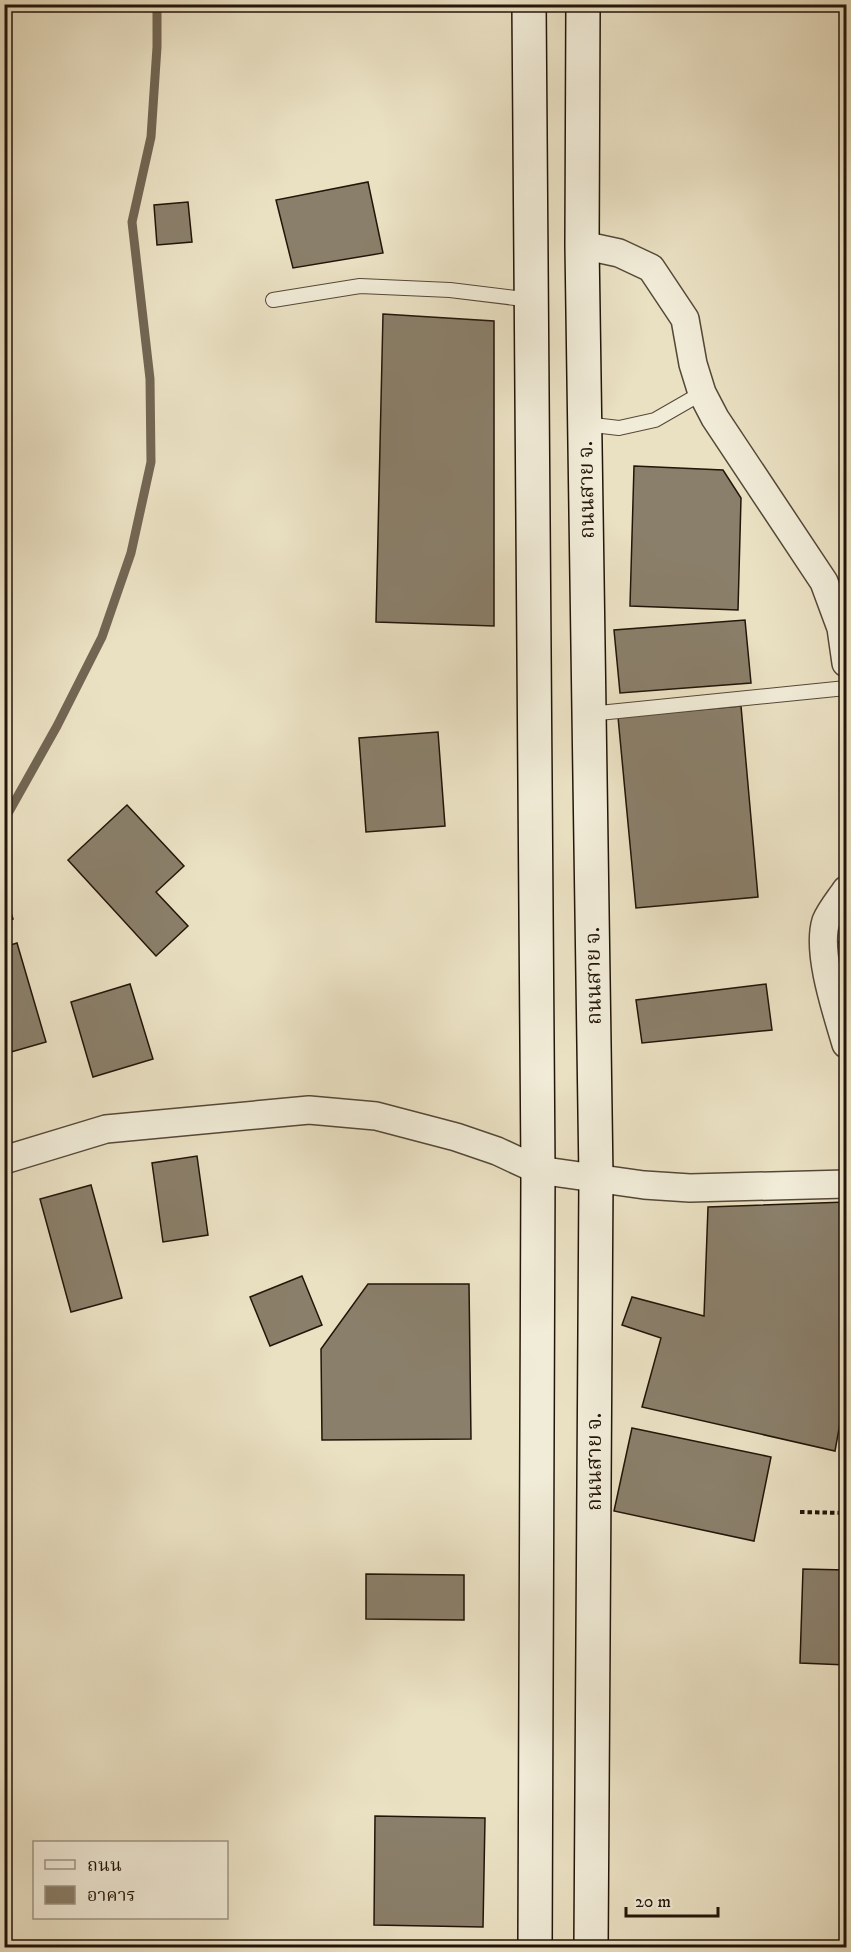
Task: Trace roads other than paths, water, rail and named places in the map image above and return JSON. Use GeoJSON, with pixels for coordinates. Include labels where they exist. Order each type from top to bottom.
{"type":"FeatureCollection","features":[{"type":"Feature","properties":{"kind":"main road"},"geometry":{"type":"LineString","coordinates":[[529,4],[538,1170],[535,1947]]}},
{"type":"Feature","properties":{"kind":"main road","name":"ถนนสาย จ."},"geometry":{"type":"LineString","coordinates":[[583,4],[582,245],[596,1178],[591,1947]]}},
{"type":"Feature","properties":{"kind":"street"},"geometry":{"type":"LineString","coordinates":[[582,245],[619,253],[651,268],[685,319],[693,364],[702,393],[715,417],[824,582],[841,628],[846,663]]}},
{"type":"Feature","properties":{"kind":"street"},"geometry":{"type":"LineString","coordinates":[[846,890],[826,921],[824,953],[832,995],[846,1044]]}},
{"type":"Feature","properties":{"kind":"street"},"geometry":{"type":"LineString","coordinates":[[4,1160],[106,1129],[309,1110],[376,1116],[456,1137],[497,1151],[538,1170],[596,1178],[690,1188],[846,1184]]}},
{"type":"Feature","properties":{"kind":"lane"},"geometry":{"type":"LineString","coordinates":[[273,300],[360,286],[450,290],[532,300]]}},
{"type":"Feature","properties":{"kind":"lane"},"geometry":{"type":"LineString","coordinates":[[585,424],[619,428],[655,420],[702,393]]}},
{"type":"Feature","properties":{"kind":"lane"},"geometry":{"type":"LineString","coordinates":[[589,714],[846,688]]}},
{"type":"Feature","properties":{"kind":"waterway"},"geometry":{"type":"LineString","coordinates":[[6,817],[57,726],[102,637],[131,553],[151,462],[150,379],[132,222],[151,137],[157,47],[157,4]]}}]}
